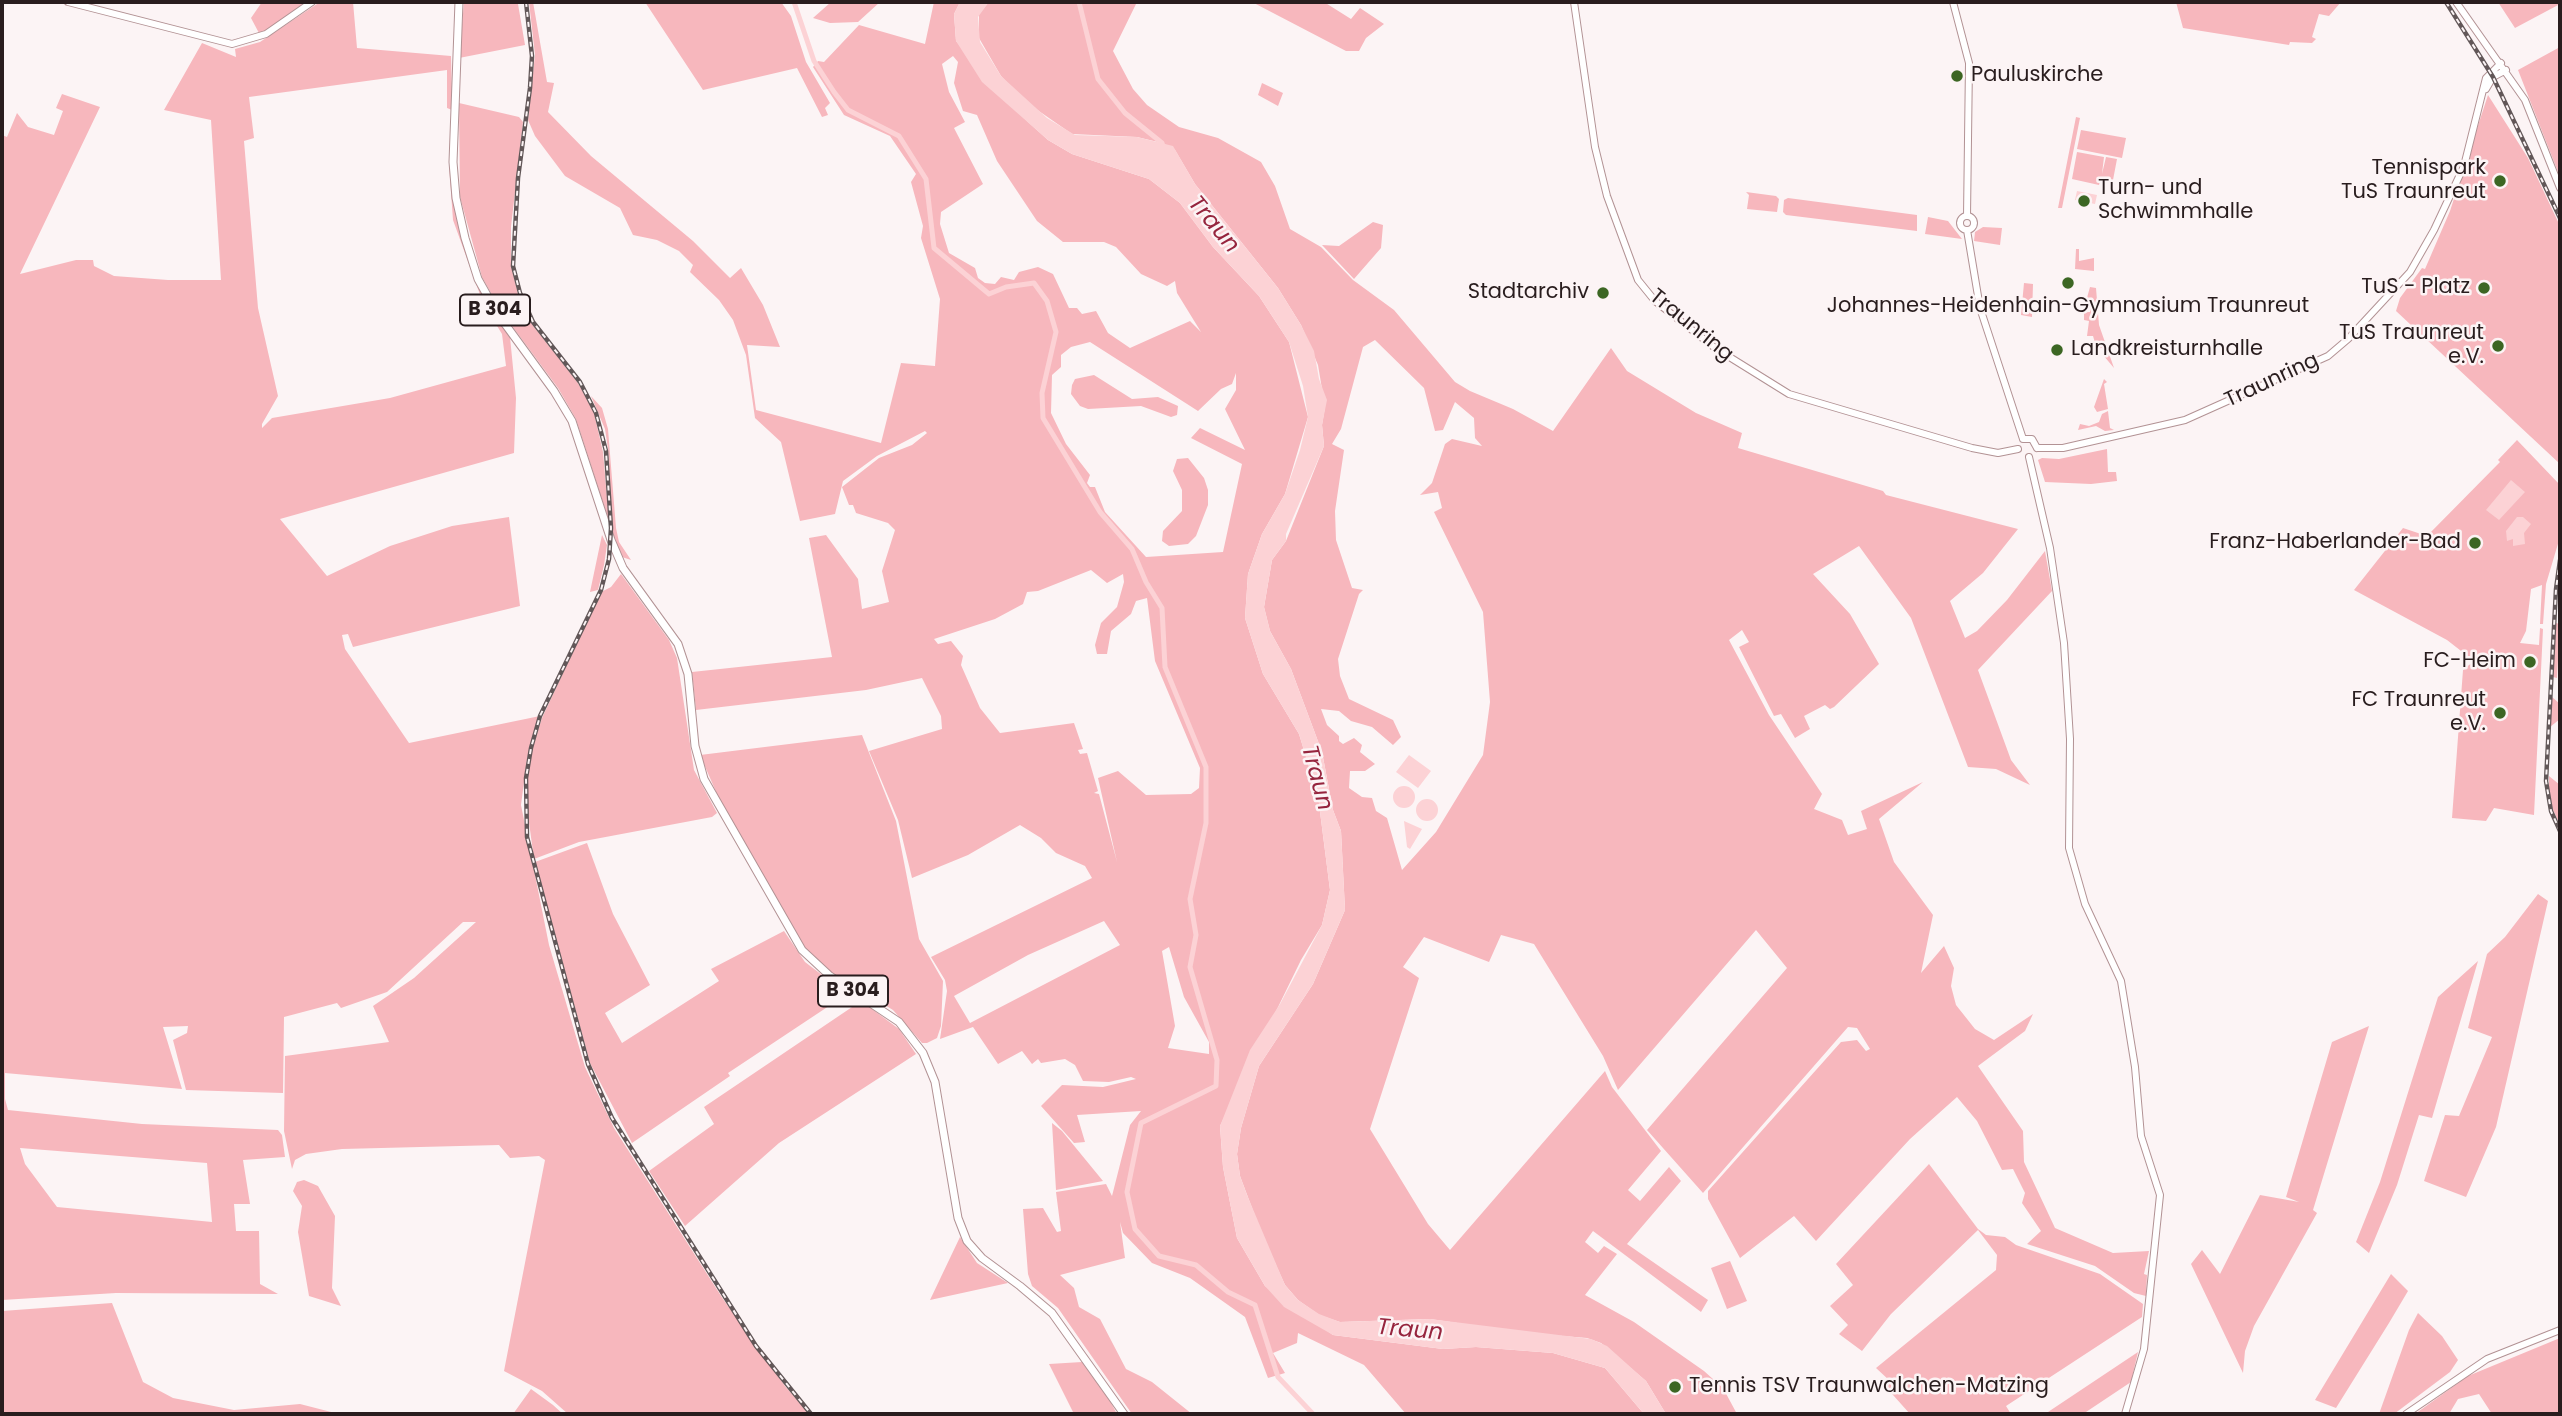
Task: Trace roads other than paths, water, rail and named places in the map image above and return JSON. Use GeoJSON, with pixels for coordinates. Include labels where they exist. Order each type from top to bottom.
{"type":"FeatureCollection","features":[{"type":"Feature","properties":{"kind":"main road","name":"B 304"},"geometry":{"type":"LineString","coordinates":[[459,2],[453,162],[456,198],[478,279],[497,313],[554,391],[572,421],[614,550],[623,568],[678,644],[688,674],[695,746],[704,779],[802,950],[830,976],[899,1022],[923,1053],[935,1082],[958,1218],[967,1241],[986,1262],[1052,1313],[1124,1414]]}},
{"type":"Feature","properties":{"kind":"street"},"geometry":{"type":"LineString","coordinates":[[68,2],[232,44],[266,34],[312,2]]}},
{"type":"Feature","properties":{"kind":"street","name":"Traunring"},"geometry":{"type":"LineString","coordinates":[[1574,2],[1595,147],[1607,196],[1639,280],[1655,301],[1715,348],[1788,394],[1972,448],[1998,453],[2018,449]]}},
{"type":"Feature","properties":{"kind":"street"},"geometry":{"type":"LineString","coordinates":[[1953,2],[1966,43],[1969,71],[1965,174],[1967,216],[1973,222],[1967,230],[1980,308],[2023,439],[2018,449],[2022,456],[2029,457]]}},
{"type":"Feature","properties":{"kind":"street"},"geometry":{"type":"LineString","coordinates":[[2456,2],[2506,69],[2529,110],[2560,188]]}},
{"type":"Feature","properties":{"kind":"street","name":"Traunring"},"geometry":{"type":"LineString","coordinates":[[2037,448],[2063,449],[2160,428],[2204,412],[2328,356],[2365,324],[2414,266],[2464,166],[2486,78],[2501,62]]}},
{"type":"Feature","properties":{"kind":"street","name":"Traunring"},"geometry":{"type":"LineString","coordinates":[[2483,94],[2490,80],[2506,69]]}},
{"type":"Feature","properties":{"kind":"street"},"geometry":{"type":"LineString","coordinates":[[2023,439],[2032,439],[2037,448],[2029,457]]}},
{"type":"Feature","properties":{"kind":"street"},"geometry":{"type":"LineString","coordinates":[[2029,457],[2050,548],[2064,643],[2070,738],[2069,848],[2085,904],[2121,981],[2135,1067],[2141,1136],[2156,1179],[2160,1202],[2144,1349],[2125,1414]]}},
{"type":"Feature","properties":{"kind":"street"},"geometry":{"type":"LineString","coordinates":[[2406,1414],[2487,1359],[2560,1330]]}},
{"type":"Feature","properties":{"kind":"water","name":"Traun"},"geometry":{"type":"Polygon","coordinates":[[[960,2],[989,2],[978,17],[980,42],[1001,76],[1047,118],[1075,135],[1137,137],[1173,146],[1195,184],[1278,288],[1301,325],[1314,351],[1319,379],[1327,400],[1322,425],[1324,446],[1286,534],[1286,541],[1272,560],[1264,607],[1270,631],[1291,669],[1322,752],[1333,810],[1341,831],[1345,910],[1313,984],[1259,1066],[1241,1128],[1237,1154],[1240,1176],[1285,1285],[1298,1300],[1319,1314],[1340,1322],[1430,1319],[1591,1339],[1607,1346],[1646,1381],[1666,1414],[1644,1414],[1605,1368],[1553,1353],[1476,1347],[1443,1349],[1333,1335],[1284,1307],[1265,1286],[1237,1238],[1223,1167],[1220,1126],[1250,1050],[1280,1004],[1322,925],[1330,890],[1318,796],[1299,734],[1263,674],[1245,618],[1248,574],[1262,534],[1285,494],[1300,450],[1308,417],[1303,386],[1289,342],[1259,296],[1213,247],[1180,203],[1149,179],[1072,154],[1048,140],[982,82],[956,41],[954,14],[960,2]]]}},
{"type":"Feature","properties":{"kind":"water"},"geometry":{"type":"Polygon","coordinates":[[[2077,191],[2097,195],[2095,204],[2075,200],[2077,191]]]}},
{"type":"Feature","properties":{"kind":"water"},"geometry":{"type":"Polygon","coordinates":[[[2511,480],[2525,492],[2499,520],[2486,510],[2511,480]]]}},
{"type":"Feature","properties":{"kind":"water"},"geometry":{"type":"Polygon","coordinates":[[[2517,517],[2523,517],[2531,524],[2524,533],[2525,544],[2513,546],[2513,539],[2507,541],[2506,531],[2517,517]]]}},
{"type":"Feature","properties":{"kind":"water"},"geometry":{"type":"Polygon","coordinates":[[[1409,755],[1431,771],[1418,788],[1396,772],[1409,755]]]}},
{"type":"Feature","properties":{"kind":"water"},"geometry":{"type":"Polygon","coordinates":[[[1404,786],[1412,789],[1415,797],[1412,805],[1404,808],[1396,805],[1393,797],[1396,789],[1404,786]]]}},
{"type":"Feature","properties":{"kind":"water"},"geometry":{"type":"Polygon","coordinates":[[[1427,799],[1435,802],[1438,810],[1435,818],[1427,821],[1419,818],[1416,810],[1419,802],[1427,799]]]}},
{"type":"Feature","properties":{"kind":"water"},"geometry":{"type":"Polygon","coordinates":[[[1404,821],[1422,829],[1410,849],[1407,847],[1404,821]]]}},
{"type":"Feature","properties":{"kind":"waterway"},"geometry":{"type":"LineString","coordinates":[[794,2],[814,61],[834,92],[848,110],[899,136],[926,179],[934,248],[989,294],[1006,287],[1034,283],[1047,301],[1056,332],[1042,393],[1043,418],[1100,512],[1132,549],[1146,582],[1162,608],[1165,667],[1206,767],[1206,823],[1190,899],[1196,935],[1190,967],[1217,1060],[1216,1086],[1141,1123],[1127,1192],[1135,1229],[1159,1256],[1196,1265],[1228,1292],[1255,1305],[1278,1377],[1313,1414]]}},
{"type":"Feature","properties":{"kind":"waterway"},"geometry":{"type":"LineString","coordinates":[[1079,2],[1098,79],[1125,113],[1162,143],[1164,149]]}},
{"type":"Feature","properties":{"kind":"railway"},"geometry":{"type":"LineString","coordinates":[[526,2],[532,56],[518,178],[513,266],[520,293],[533,322],[580,382],[596,413],[606,451],[611,528],[609,559],[601,590],[540,716],[531,748],[526,778],[527,837],[588,1064],[612,1118],[756,1346],[811,1414]]}},
{"type":"Feature","properties":{"kind":"railway"},"geometry":{"type":"LineString","coordinates":[[2446,2],[2493,77],[2560,218]]}},
{"type":"Feature","properties":{"kind":"railway"},"geometry":{"type":"LineString","coordinates":[[2560,560],[2556,589],[2546,781],[2551,811],[2560,831]]}},
{"type":"Feature","properties":{"kind":"place","name":"Pauluskirche"},"geometry":{"type":"Point","coordinates":[1957,76]}},
{"type":"Feature","properties":{"kind":"place","name":"Tennispark TuS Traunreut"},"geometry":{"type":"Point","coordinates":[2500,181]}},
{"type":"Feature","properties":{"kind":"place","name":"Turn- und Schwimmhalle"},"geometry":{"type":"Point","coordinates":[2084,201]}},
{"type":"Feature","properties":{"kind":"place","name":"Johannes-Heidenhain-Gymnasium Traunreut"},"geometry":{"type":"Point","coordinates":[2068,283]}},
{"type":"Feature","properties":{"kind":"place","name":"TuS - Platz"},"geometry":{"type":"Point","coordinates":[2484,288]}},
{"type":"Feature","properties":{"kind":"place","name":"Stadtarchiv"},"geometry":{"type":"Point","coordinates":[1603,293]}},
{"type":"Feature","properties":{"kind":"place","name":"TuS Traunreut e.V."},"geometry":{"type":"Point","coordinates":[2498,346]}},
{"type":"Feature","properties":{"kind":"place","name":"Landkreisturnhalle"},"geometry":{"type":"Point","coordinates":[2057,350]}},
{"type":"Feature","properties":{"kind":"place","name":"Franz-Haberlander-Bad"},"geometry":{"type":"Point","coordinates":[2475,543]}},
{"type":"Feature","properties":{"kind":"place","name":"FC-Heim"},"geometry":{"type":"Point","coordinates":[2530,662]}},
{"type":"Feature","properties":{"kind":"place","name":"FC Traunreut e.V."},"geometry":{"type":"Point","coordinates":[2500,713]}},
{"type":"Feature","properties":{"kind":"place","name":"Tennis TSV Traunwalchen-Matzing"},"geometry":{"type":"Point","coordinates":[1675,1387]}}]}
